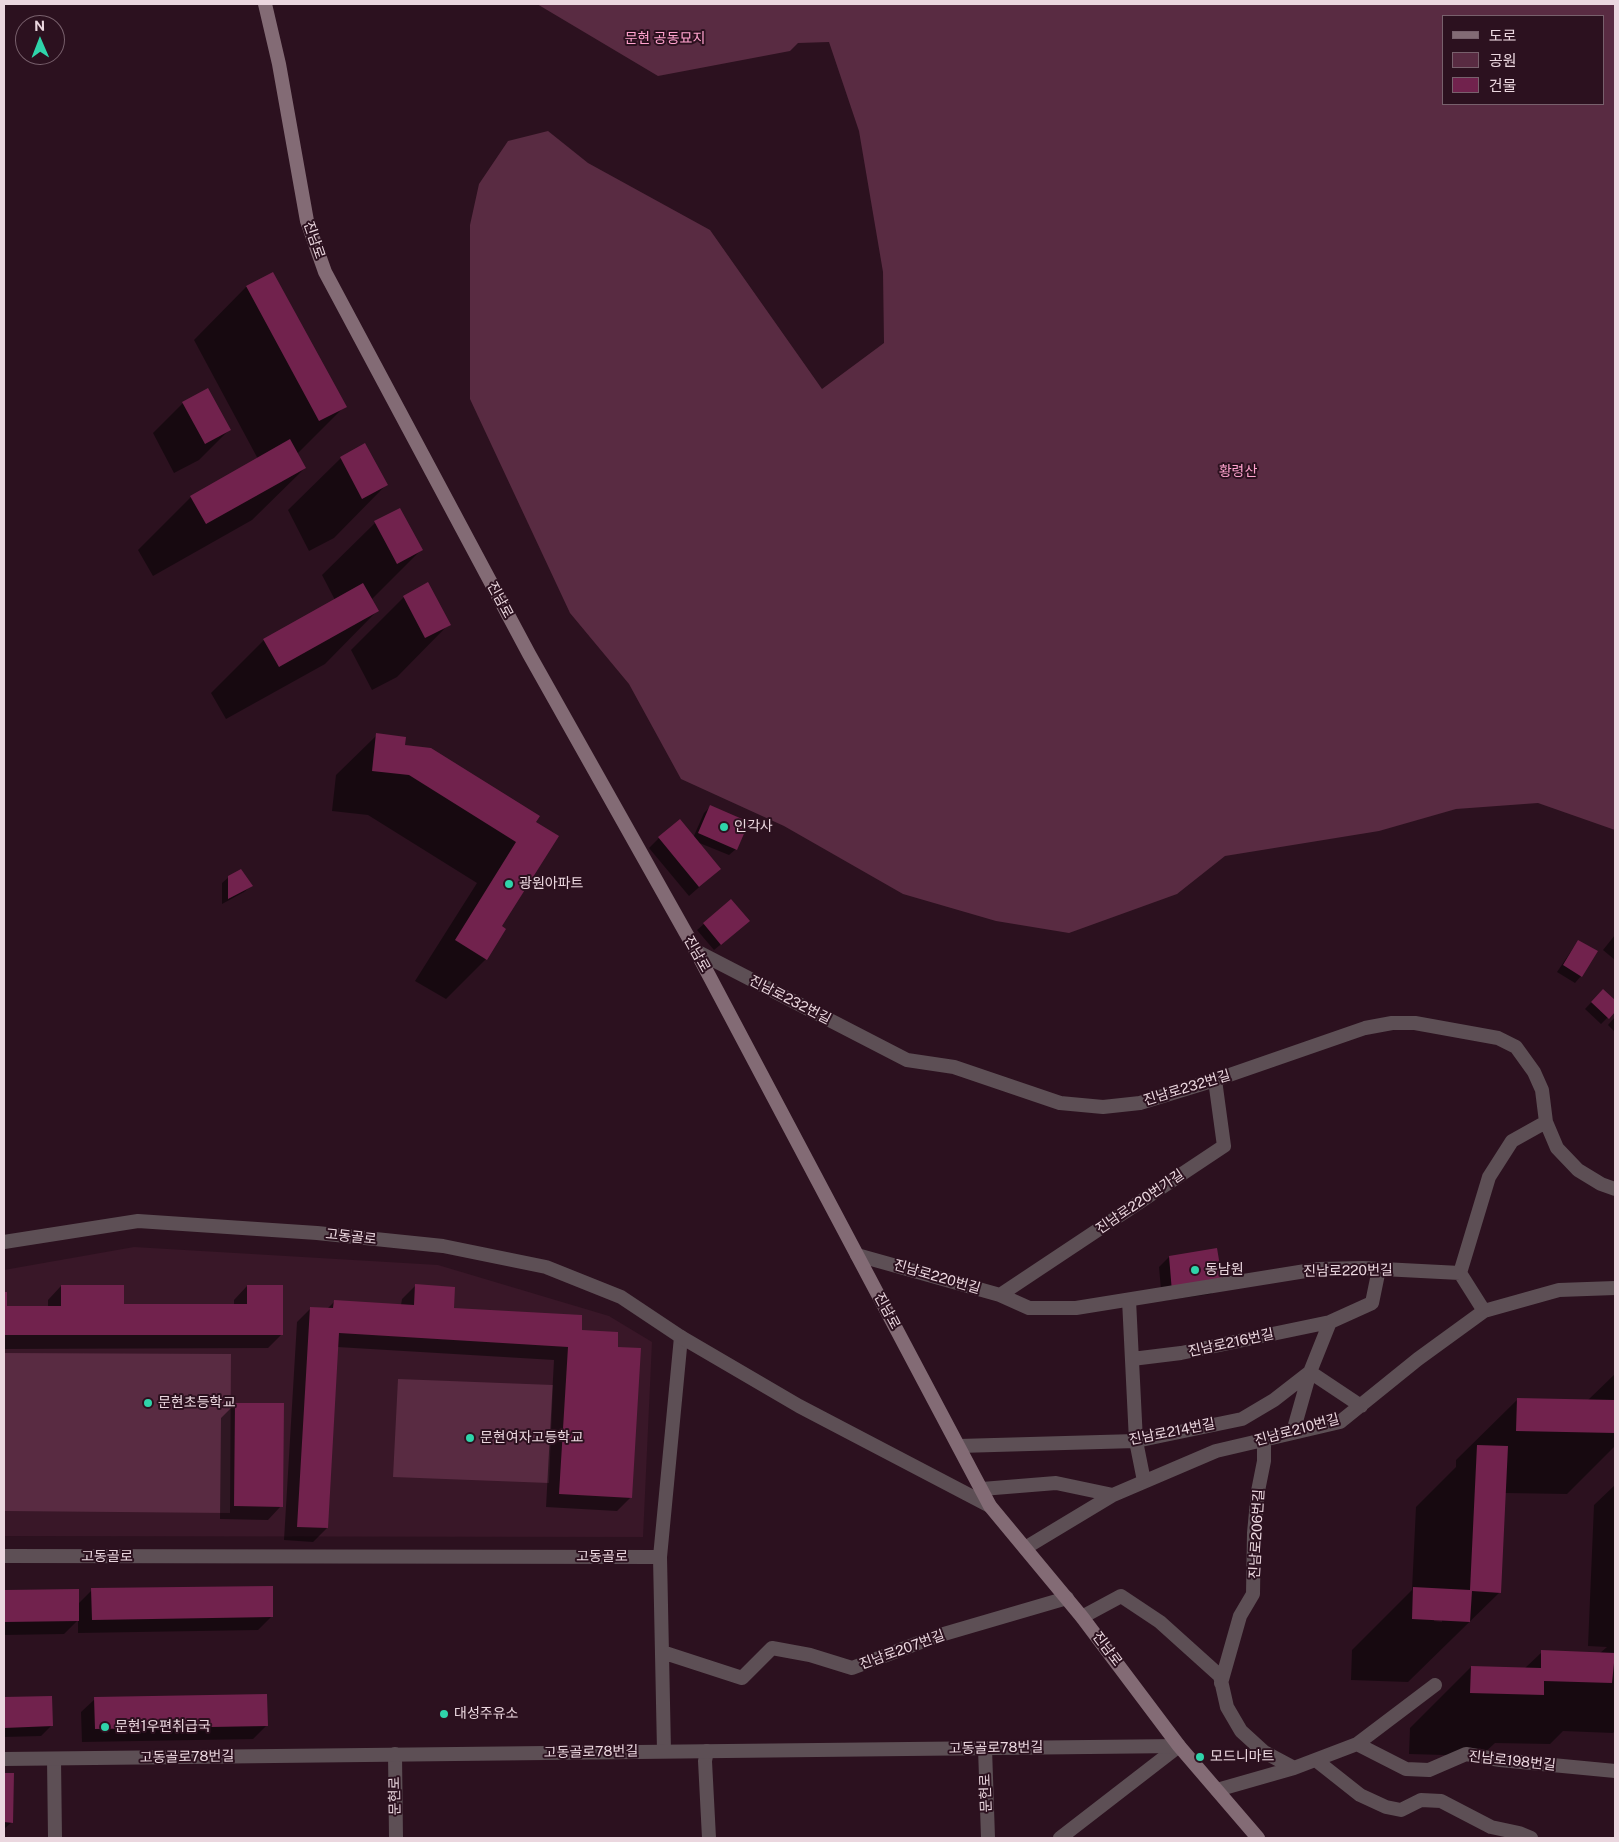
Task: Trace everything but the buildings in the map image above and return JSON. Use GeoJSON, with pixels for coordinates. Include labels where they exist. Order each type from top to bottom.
{"type":"FeatureCollection","features":[{"type":"Feature","properties":{"kind":"main road","name":"진남로"},"geometry":{"type":"LineString","coordinates":[[265,4],[279,64],[307,221],[325,272],[529,654],[696,952],[990,1506],[1082,1617],[1179,1746],[1258,1838]]}},
{"type":"Feature","properties":{"kind":"street","name":"진남로232번길"},"geometry":{"type":"LineString","coordinates":[[696,952],[907,1060],[954,1067],[1060,1103],[1103,1107],[1140,1103],[1215,1080],[1365,1028],[1392,1022],[1415,1023],[1498,1038],[1516,1047],[1534,1072],[1542,1090],[1546,1122],[1557,1148],[1578,1170],[1601,1184],[1615,1189]]}},
{"type":"Feature","properties":{"kind":"street","name":"진남로220번가길"},"geometry":{"type":"LineString","coordinates":[[1000,1295],[1224,1146],[1215,1080]]}},
{"type":"Feature","properties":{"kind":"street"},"geometry":{"type":"LineString","coordinates":[[1484,1311],[1460,1273],[1490,1177],[1512,1141],[1546,1122]]}},
{"type":"Feature","properties":{"kind":"street","name":"고동골로"},"geometry":{"type":"LineString","coordinates":[[4,1242],[138,1221],[317,1233],[443,1246],[546,1267],[621,1297],[681,1337],[799,1406],[990,1506]]}},
{"type":"Feature","properties":{"kind":"street","name":"진남로220번길"},"geometry":{"type":"LineString","coordinates":[[857,1255],[1000,1295],[1029,1308],[1052,1310],[1129,1300],[1318,1269],[1379,1269],[1460,1273]]}},
{"type":"Feature","properties":{"kind":"street","name":"진남로216번길"},"geometry":{"type":"LineString","coordinates":[[1132,1359],[1181,1353],[1330,1322],[1372,1303],[1379,1269]]}},
{"type":"Feature","properties":{"kind":"street","name":"진남로210번길"},"geometry":{"type":"LineString","coordinates":[[1025,1548],[1113,1494],[1216,1451],[1340,1422],[1484,1311],[1559,1290],[1615,1288]]}},
{"type":"Feature","properties":{"kind":"street"},"geometry":{"type":"LineString","coordinates":[[1129,1300],[1136,1441],[1144,1480]]}},
{"type":"Feature","properties":{"kind":"street"},"geometry":{"type":"LineString","coordinates":[[1293,1432],[1310,1372],[1330,1322]]}},
{"type":"Feature","properties":{"kind":"street"},"geometry":{"type":"LineString","coordinates":[[664,1751],[660,1557],[681,1337]]}},
{"type":"Feature","properties":{"kind":"street"},"geometry":{"type":"LineString","coordinates":[[1310,1372],[1361,1406]]}},
{"type":"Feature","properties":{"kind":"street","name":"진남로214번길"},"geometry":{"type":"LineString","coordinates":[[959,1446],[1136,1441],[1242,1419],[1274,1400],[1310,1372]]}},
{"type":"Feature","properties":{"kind":"street","name":"진남로206번길"},"geometry":{"type":"LineString","coordinates":[[1221,1683],[1240,1616],[1253,1594],[1254,1534],[1258,1491],[1264,1461],[1264,1439]]}},
{"type":"Feature","properties":{"kind":"street"},"geometry":{"type":"LineString","coordinates":[[982,1489],[1056,1483],[1113,1494]]}},
{"type":"Feature","properties":{"kind":"street","name":"고동골로"},"geometry":{"type":"LineString","coordinates":[[4,1556],[660,1557]]}},
{"type":"Feature","properties":{"kind":"street"},"geometry":{"type":"LineString","coordinates":[[1082,1617],[1121,1596],[1160,1622],[1220,1676],[1227,1707],[1241,1731],[1264,1752],[1294,1768]]}},
{"type":"Feature","properties":{"kind":"street","name":"진남로207번길"},"geometry":{"type":"LineString","coordinates":[[662,1652],[742,1678],[772,1648],[810,1655],[852,1668],[938,1636],[1067,1598]]}},
{"type":"Feature","properties":{"kind":"street"},"geometry":{"type":"LineString","coordinates":[[1217,1790],[1317,1761],[1356,1744],[1435,1685]]}},
{"type":"Feature","properties":{"kind":"street","name":"진남로198번길"},"geometry":{"type":"LineString","coordinates":[[1356,1744],[1406,1769],[1429,1770],[1466,1754],[1500,1760],[1615,1770]]}},
{"type":"Feature","properties":{"kind":"street"},"geometry":{"type":"LineString","coordinates":[[1060,1838],[1179,1746]]}},
{"type":"Feature","properties":{"kind":"street","name":"고동골로78번길"},"geometry":{"type":"LineString","coordinates":[[4,1759],[1179,1746]]}},
{"type":"Feature","properties":{"kind":"street","name":"문헌로"},"geometry":{"type":"LineString","coordinates":[[985,1748],[988,1838]]}},
{"type":"Feature","properties":{"kind":"street"},"geometry":{"type":"LineString","coordinates":[[707,1750],[709,1838]]}},
{"type":"Feature","properties":{"kind":"street","name":"문현로"},"geometry":{"type":"LineString","coordinates":[[395,1754],[396,1838]]}},
{"type":"Feature","properties":{"kind":"street"},"geometry":{"type":"LineString","coordinates":[[54,1758],[54,1838]]}},
{"type":"Feature","properties":{"kind":"street"},"geometry":{"type":"LineString","coordinates":[[1317,1761],[1360,1795],[1386,1807],[1401,1810],[1421,1800],[1441,1801],[1491,1827],[1525,1836]]}},
{"type":"Feature","properties":{"kind":"shaded area"},"geometry":{"type":"Polygon","coordinates":[[[134,1247],[438,1265],[609,1316],[652,1342],[643,1537],[4,1536],[4,1270],[134,1247]]]}},
{"type":"Feature","properties":{"kind":"green space","name":"황령산"},"geometry":{"type":"Polygon","coordinates":[[[537,4],[1615,4],[1615,830],[1538,803],[1456,809],[1379,831],[1225,856],[1177,894],[1069,933],[996,921],[903,894],[784,826],[681,779],[629,684],[570,613],[470,399],[470,225],[479,184],[508,141],[548,131],[588,163],[710,230],[822,389],[884,343],[883,272],[859,131],[829,42],[798,43],[790,51],[658,76],[537,4]]]}},
{"type":"Feature","properties":{"kind":"green space"},"geometry":{"type":"Polygon","coordinates":[[[4,1353],[231,1354],[230,1513],[4,1511],[4,1353]]]}},
{"type":"Feature","properties":{"kind":"green space"},"geometry":{"type":"Polygon","coordinates":[[[398,1379],[553,1385],[549,1483],[393,1477],[398,1379]]]}},
{"type":"Feature","properties":{"kind":"place","name":"인각사"},"geometry":{"type":"Point","coordinates":[724,827]}},
{"type":"Feature","properties":{"kind":"place","name":"광원아파트"},"geometry":{"type":"Point","coordinates":[509,884]}},
{"type":"Feature","properties":{"kind":"place","name":"동남원"},"geometry":{"type":"Point","coordinates":[1195,1270]}},
{"type":"Feature","properties":{"kind":"place","name":"문현초등학교"},"geometry":{"type":"Point","coordinates":[148,1403]}},
{"type":"Feature","properties":{"kind":"place","name":"문현여자고등학교"},"geometry":{"type":"Point","coordinates":[470,1438]}},
{"type":"Feature","properties":{"kind":"place","name":"대성주유소"},"geometry":{"type":"Point","coordinates":[444,1714]}},
{"type":"Feature","properties":{"kind":"place","name":"문현1우편취급국"},"geometry":{"type":"Point","coordinates":[105,1727]}},
{"type":"Feature","properties":{"kind":"place","name":"모드니마트"},"geometry":{"type":"Point","coordinates":[1200,1757]}},
{"type":"Feature","properties":{"kind":"park label","name":"문현 공동묘지"},"geometry":{"type":"Point","coordinates":[665,39]}}]}
